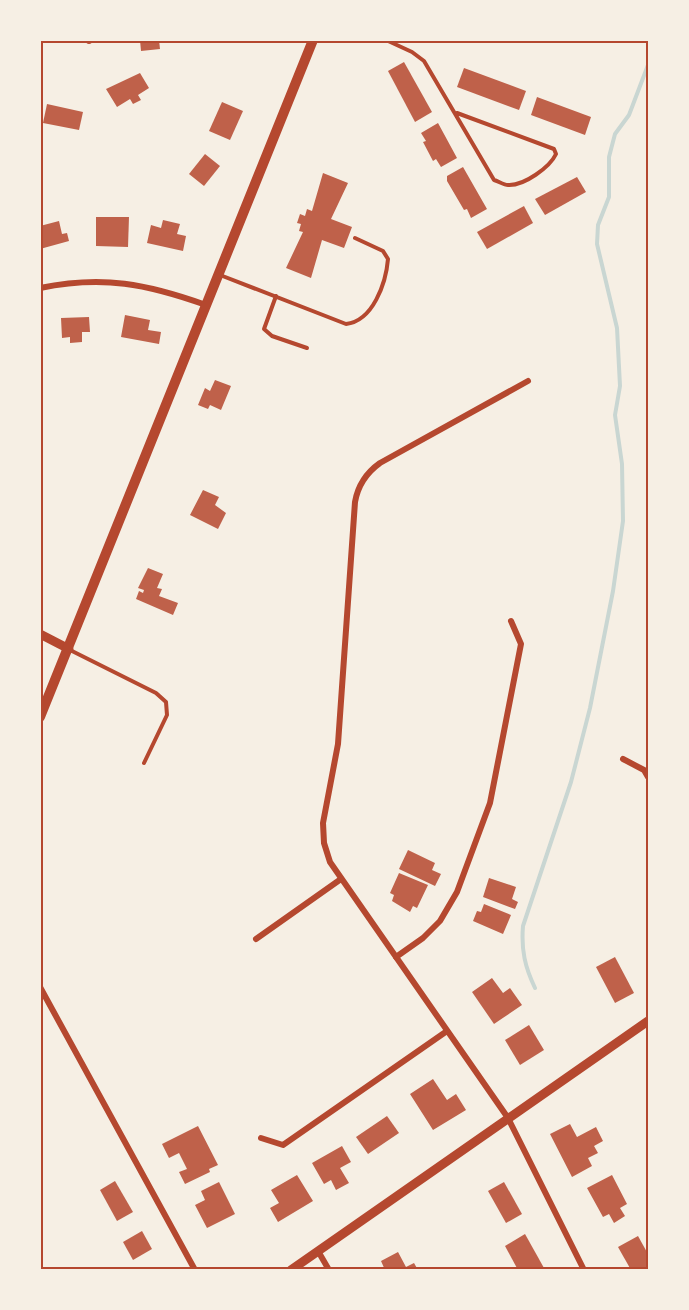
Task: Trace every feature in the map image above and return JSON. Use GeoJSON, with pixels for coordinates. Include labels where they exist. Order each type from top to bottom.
{"type":"FeatureCollection","features":[{"type":"Feature","properties":{"kind":"main road"},"geometry":{"type":"LineString","coordinates":[[40,717],[313,40]]}},
{"type":"Feature","properties":{"kind":"street"},"geometry":{"type":"LineString","coordinates":[[40,288],[84,281],[132,283],[206,305]]}},
{"type":"Feature","properties":{"kind":"street"},"geometry":{"type":"LineString","coordinates":[[528,381],[380,463],[368,473],[359,487],[355,502],[338,744],[322,823],[326,853],[341,879],[507,1118],[584,1269]]}},
{"type":"Feature","properties":{"kind":"street"},"geometry":{"type":"LineString","coordinates":[[396,957],[423,938],[450,906],[490,802],[520,644],[511,621]]}},
{"type":"Feature","properties":{"kind":"street"},"geometry":{"type":"LineString","coordinates":[[40,634],[69,649]]}},
{"type":"Feature","properties":{"kind":"street"},"geometry":{"type":"LineString","coordinates":[[623,759],[644,770],[648,777]]}},
{"type":"Feature","properties":{"kind":"street"},"geometry":{"type":"LineString","coordinates":[[256,939],[341,879]]}},
{"type":"Feature","properties":{"kind":"street"},"geometry":{"type":"LineString","coordinates":[[40,987],[195,1269]]}},
{"type":"Feature","properties":{"kind":"street"},"geometry":{"type":"LineString","coordinates":[[291,1269],[648,1021]]}},
{"type":"Feature","properties":{"kind":"street"},"geometry":{"type":"LineString","coordinates":[[261,1138],[283,1145],[447,1031]]}},
{"type":"Feature","properties":{"kind":"street"},"geometry":{"type":"LineString","coordinates":[[318,1251],[329,1269]]}},
{"type":"Feature","properties":{"kind":"lane"},"geometry":{"type":"LineString","coordinates":[[386,40],[412,52],[424,61],[457,113],[494,180],[508,185],[523,181],[550,165],[556,154],[554,149],[457,113]]}},
{"type":"Feature","properties":{"kind":"lane"},"geometry":{"type":"LineString","coordinates":[[219,274],[346,324],[357,323],[367,316],[388,259],[383,251],[356,238]]}},
{"type":"Feature","properties":{"kind":"lane"},"geometry":{"type":"LineString","coordinates":[[276,296],[264,329],[272,336],[307,348]]}},
{"type":"Feature","properties":{"kind":"lane"},"geometry":{"type":"LineString","coordinates":[[69,649],[156,693],[166,702],[167,715],[144,763]]}},
{"type":"Feature","properties":{"kind":"building"},"geometry":{"type":"Polygon","coordinates":[[[140,40],[159,40],[160,49],[141,51],[140,40]]]}},
{"type":"Feature","properties":{"kind":"building"},"geometry":{"type":"Polygon","coordinates":[[[404,62],[432,112],[415,122],[388,71],[404,62]]]}},
{"type":"Feature","properties":{"kind":"building"},"geometry":{"type":"Polygon","coordinates":[[[464,68],[526,91],[519,110],[457,87],[464,68]]]}},
{"type":"Feature","properties":{"kind":"building"},"geometry":{"type":"Polygon","coordinates":[[[140,73],[149,88],[138,95],[141,100],[133,104],[130,99],[117,107],[106,89],[140,73]]]}},
{"type":"Feature","properties":{"kind":"building"},"geometry":{"type":"Polygon","coordinates":[[[537,97],[591,117],[585,135],[531,115],[537,97]]]}},
{"type":"Feature","properties":{"kind":"building"},"geometry":{"type":"Polygon","coordinates":[[[222,102],[243,111],[230,140],[209,131],[222,102]]]}},
{"type":"Feature","properties":{"kind":"building"},"geometry":{"type":"Polygon","coordinates":[[[47,104],[83,112],[79,130],[43,123],[47,104]]]}},
{"type":"Feature","properties":{"kind":"building"},"geometry":{"type":"Polygon","coordinates":[[[438,123],[457,158],[441,167],[436,159],[433,161],[421,133],[438,123]]]}},
{"type":"Feature","properties":{"kind":"building"},"geometry":{"type":"Polygon","coordinates":[[[205,154],[220,166],[204,186],[189,174],[205,154]]]}},
{"type":"Feature","properties":{"kind":"building"},"geometry":{"type":"Polygon","coordinates":[[[463,167],[487,209],[471,218],[447,181],[447,176],[463,167]]]}},
{"type":"Feature","properties":{"kind":"building"},"geometry":{"type":"Polygon","coordinates":[[[323,173],[348,183],[331,219],[352,227],[344,248],[322,240],[311,278],[286,268],[303,232],[299,231],[301,224],[297,223],[300,214],[305,216],[307,209],[312,211],[323,173]]]}},
{"type":"Feature","properties":{"kind":"building"},"geometry":{"type":"Polygon","coordinates":[[[577,177],[586,192],[545,215],[535,199],[577,177]]]}},
{"type":"Feature","properties":{"kind":"building"},"geometry":{"type":"Polygon","coordinates":[[[524,206],[533,223],[487,249],[477,232],[524,206]]]}},
{"type":"Feature","properties":{"kind":"building"},"geometry":{"type":"Polygon","coordinates":[[[96,217],[129,217],[128,247],[96,246],[96,217]]]}},
{"type":"Feature","properties":{"kind":"building"},"geometry":{"type":"Polygon","coordinates":[[[163,220],[180,224],[177,234],[186,236],[183,251],[147,243],[151,225],[161,228],[163,220]]]}},
{"type":"Feature","properties":{"kind":"building"},"geometry":{"type":"Polygon","coordinates":[[[59,221],[62,234],[67,233],[69,241],[40,249],[40,226],[59,221]]]}},
{"type":"Feature","properties":{"kind":"building"},"geometry":{"type":"Polygon","coordinates":[[[125,315],[150,320],[148,330],[161,332],[159,344],[121,337],[125,315]]]}},
{"type":"Feature","properties":{"kind":"building"},"geometry":{"type":"Polygon","coordinates":[[[89,317],[90,332],[82,332],[82,342],[70,343],[70,337],[62,338],[61,318],[89,317]]]}},
{"type":"Feature","properties":{"kind":"building"},"geometry":{"type":"Polygon","coordinates":[[[215,380],[231,386],[221,410],[210,405],[208,409],[198,405],[205,388],[210,391],[215,380]]]}},
{"type":"Feature","properties":{"kind":"building"},"geometry":{"type":"Polygon","coordinates":[[[203,490],[219,497],[215,505],[226,513],[218,529],[190,515],[203,490]]]}},
{"type":"Feature","properties":{"kind":"building"},"geometry":{"type":"Polygon","coordinates":[[[148,568],[163,574],[157,588],[162,589],[159,596],[178,603],[173,615],[136,599],[139,591],[143,593],[144,590],[138,588],[148,568]]]}},
{"type":"Feature","properties":{"kind":"building"},"geometry":{"type":"Polygon","coordinates":[[[408,850],[435,863],[432,870],[441,874],[435,886],[399,869],[408,850]]]}},
{"type":"Feature","properties":{"kind":"building"},"geometry":{"type":"Polygon","coordinates":[[[399,873],[428,885],[417,908],[413,906],[410,912],[392,901],[394,895],[390,893],[399,873]]]}},
{"type":"Feature","properties":{"kind":"building"},"geometry":{"type":"Polygon","coordinates":[[[489,878],[516,887],[512,899],[518,902],[515,909],[483,897],[489,878]]]}},
{"type":"Feature","properties":{"kind":"building"},"geometry":{"type":"Polygon","coordinates":[[[484,904],[511,915],[503,934],[473,921],[477,911],[481,912],[484,904]]]}},
{"type":"Feature","properties":{"kind":"building"},"geometry":{"type":"Polygon","coordinates":[[[615,957],[634,993],[615,1003],[596,967],[615,957]]]}},
{"type":"Feature","properties":{"kind":"building"},"geometry":{"type":"Polygon","coordinates":[[[492,978],[503,993],[510,988],[522,1005],[494,1024],[472,992],[492,978]]]}},
{"type":"Feature","properties":{"kind":"building"},"geometry":{"type":"Polygon","coordinates":[[[529,1025],[544,1050],[520,1065],[505,1040],[529,1025]]]}},
{"type":"Feature","properties":{"kind":"building"},"geometry":{"type":"Polygon","coordinates":[[[433,1079],[447,1100],[456,1094],[466,1110],[433,1130],[410,1094],[433,1079]]]}},
{"type":"Feature","properties":{"kind":"building"},"geometry":{"type":"Polygon","coordinates":[[[387,1116],[399,1133],[368,1154],[356,1137],[387,1116]]]}},
{"type":"Feature","properties":{"kind":"building"},"geometry":{"type":"Polygon","coordinates":[[[570,1124],[577,1137],[596,1127],[603,1141],[594,1146],[598,1153],[588,1158],[592,1166],[572,1177],[550,1134],[570,1124]]]}},
{"type":"Feature","properties":{"kind":"building"},"geometry":{"type":"Polygon","coordinates":[[[198,1126],[218,1165],[209,1169],[210,1172],[185,1184],[179,1172],[187,1169],[179,1153],[169,1158],[162,1144],[198,1126]]]}},
{"type":"Feature","properties":{"kind":"building"},"geometry":{"type":"Polygon","coordinates":[[[342,1146],[351,1162],[340,1168],[349,1183],[336,1190],[331,1180],[324,1184],[312,1163],[342,1146]]]}},
{"type":"Feature","properties":{"kind":"building"},"geometry":{"type":"Polygon","coordinates":[[[297,1175],[313,1201],[278,1222],[270,1208],[279,1203],[271,1190],[297,1175]]]}},
{"type":"Feature","properties":{"kind":"building"},"geometry":{"type":"Polygon","coordinates":[[[612,1175],[627,1204],[620,1208],[625,1216],[614,1223],[609,1214],[603,1217],[587,1188],[612,1175]]]}},
{"type":"Feature","properties":{"kind":"building"},"geometry":{"type":"Polygon","coordinates":[[[115,1181],[133,1212],[117,1221],[100,1190],[115,1181]]]}},
{"type":"Feature","properties":{"kind":"building"},"geometry":{"type":"Polygon","coordinates":[[[219,1182],[235,1214],[207,1228],[195,1205],[205,1200],[201,1191],[219,1182]]]}},
{"type":"Feature","properties":{"kind":"building"},"geometry":{"type":"Polygon","coordinates":[[[504,1182],[522,1214],[506,1223],[488,1191],[504,1182]]]}},
{"type":"Feature","properties":{"kind":"building"},"geometry":{"type":"Polygon","coordinates":[[[142,1231],[152,1249],[133,1260],[123,1242],[142,1231]]]}},
{"type":"Feature","properties":{"kind":"building"},"geometry":{"type":"Polygon","coordinates":[[[525,1234],[544,1268],[541,1270],[518,1270],[505,1246],[525,1234]]]}},
{"type":"Feature","properties":{"kind":"building"},"geometry":{"type":"Polygon","coordinates":[[[638,1236],[648,1254],[648,1268],[631,1270],[618,1247],[638,1236]]]}},
{"type":"Feature","properties":{"kind":"building"},"geometry":{"type":"Polygon","coordinates":[[[398,1252],[406,1267],[414,1263],[418,1270],[385,1270],[381,1261],[398,1252]]]}},
{"type":"Feature","properties":{"kind":"waterway"},"geometry":{"type":"LineString","coordinates":[[535,988],[524,958],[523,926],[571,782],[590,708],[613,591],[623,521],[622,464],[615,415],[620,386],[617,328],[597,244],[598,225],[609,197],[609,157],[615,134],[629,115],[648,65]]}}]}
